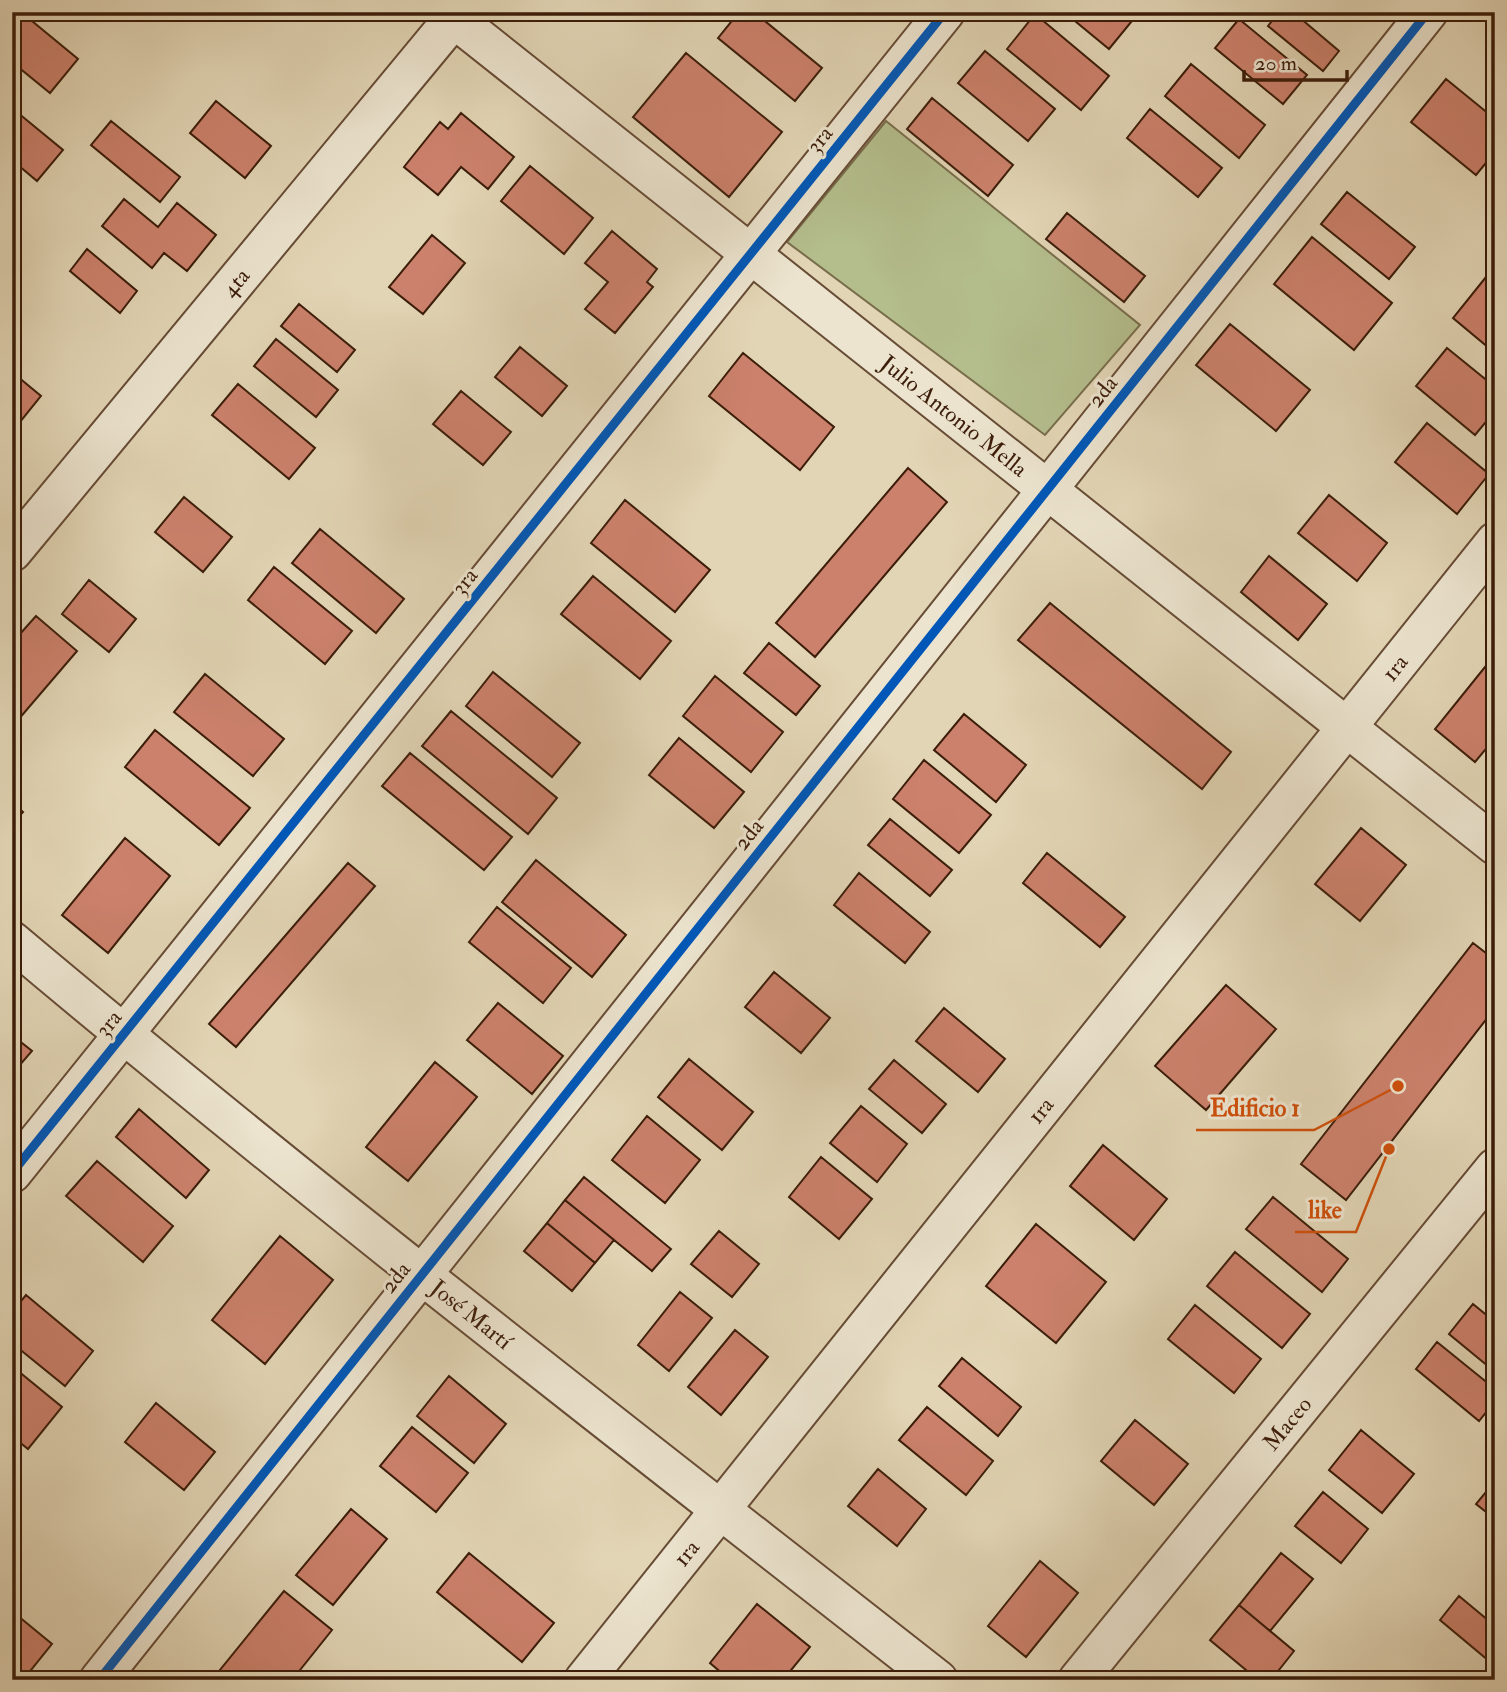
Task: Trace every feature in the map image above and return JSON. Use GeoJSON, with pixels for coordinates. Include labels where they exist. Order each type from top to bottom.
{"type":"FeatureCollection","features":[{"type":"Feature","properties":{"kind":"street","name":"3ra"},"geometry":{"type":"LineString","coordinates":[[12,1173],[945,12]]}},
{"type":"Feature","properties":{"kind":"street","name":"2da"},"geometry":{"type":"LineString","coordinates":[[99,1680],[1428,12]]}},
{"type":"Feature","properties":{"kind":"street","name":"Julio Antonio Mella"},"geometry":{"type":"LineString","coordinates":[[453,14],[1495,845]]}},
{"type":"Feature","properties":{"kind":"street","name":"4ta"},"geometry":{"type":"LineString","coordinates":[[12,552],[453,14]]}},
{"type":"Feature","properties":{"kind":"street","name":"1ra"},"geometry":{"type":"LineString","coordinates":[[584,1680],[1495,542]]}},
{"type":"Feature","properties":{"kind":"street","name":"José Martí"},"geometry":{"type":"LineString","coordinates":[[12,941],[123,1035],[937,1680]]}},
{"type":"Feature","properties":{"kind":"street","name":"Maceo"},"geometry":{"type":"LineString","coordinates":[[1078,1680],[1495,1168]]}},
{"type":"Feature","properties":{"kind":"green space"},"geometry":{"type":"Polygon","coordinates":[[[886,121],[1140,325],[1045,435],[787,242],[886,121]]]}},
{"type":"Feature","properties":{"kind":"building"},"geometry":{"type":"Polygon","coordinates":[[[12,12],[21,12],[78,59],[50,93],[12,62],[12,12]]]}},
{"type":"Feature","properties":{"kind":"building"},"geometry":{"type":"Polygon","coordinates":[[[739,12],[754,12],[822,68],[795,101],[718,38],[739,12]]]}},
{"type":"Feature","properties":{"kind":"building"},"geometry":{"type":"Polygon","coordinates":[[[1064,12],[1132,12],[1136,16],[1109,49],[1064,12]]]}},
{"type":"Feature","properties":{"kind":"building"},"geometry":{"type":"Polygon","coordinates":[[[1279,12],[1293,12],[1339,51],[1323,71],[1268,26],[1279,12]]]}},
{"type":"Feature","properties":{"kind":"building"},"geometry":{"type":"Polygon","coordinates":[[[1035,14],[1109,76],[1081,110],[1007,49],[1035,14]]]}},
{"type":"Feature","properties":{"kind":"building"},"geometry":{"type":"Polygon","coordinates":[[[1239,19],[1307,75],[1283,104],[1215,48],[1239,19]]]}},
{"type":"Feature","properties":{"kind":"building"},"geometry":{"type":"Polygon","coordinates":[[[985,51],[1055,109],[1028,141],[958,83],[985,51]]]}},
{"type":"Feature","properties":{"kind":"building"},"geometry":{"type":"Polygon","coordinates":[[[686,53],[782,132],[729,197],[633,117],[686,53]]]}},
{"type":"Feature","properties":{"kind":"building"},"geometry":{"type":"Polygon","coordinates":[[[1191,64],[1265,125],[1239,158],[1165,96],[1191,64]]]}},
{"type":"Feature","properties":{"kind":"building"},"geometry":{"type":"Polygon","coordinates":[[[1446,79],[1495,119],[1495,152],[1476,175],[1411,122],[1446,79]]]}},
{"type":"Feature","properties":{"kind":"building"},"geometry":{"type":"Polygon","coordinates":[[[932,98],[1013,165],[988,196],[907,129],[932,98]]]}},
{"type":"Feature","properties":{"kind":"building"},"geometry":{"type":"Polygon","coordinates":[[[216,101],[271,146],[245,178],[190,133],[216,101]]]}},
{"type":"Feature","properties":{"kind":"building"},"geometry":{"type":"Polygon","coordinates":[[[12,108],[63,150],[37,181],[12,160],[12,108]]]}},
{"type":"Feature","properties":{"kind":"building"},"geometry":{"type":"Polygon","coordinates":[[[1150,109],[1222,168],[1198,197],[1127,138],[1150,109]]]}},
{"type":"Feature","properties":{"kind":"building"},"geometry":{"type":"Polygon","coordinates":[[[461,113],[514,157],[488,189],[461,167],[438,195],[404,167],[440,122],[448,129],[461,113]]]}},
{"type":"Feature","properties":{"kind":"building"},"geometry":{"type":"Polygon","coordinates":[[[111,121],[180,177],[160,202],[91,145],[111,121]]]}},
{"type":"Feature","properties":{"kind":"building"},"geometry":{"type":"Polygon","coordinates":[[[530,166],[593,218],[564,254],[501,201],[530,166]]]}},
{"type":"Feature","properties":{"kind":"building"},"geometry":{"type":"Polygon","coordinates":[[[1347,192],[1415,247],[1389,279],[1321,224],[1347,192]]]}},
{"type":"Feature","properties":{"kind":"building"},"geometry":{"type":"Polygon","coordinates":[[[124,199],[158,227],[177,203],[216,235],[187,271],[164,253],[152,268],[102,226],[124,199]]]}},
{"type":"Feature","properties":{"kind":"building"},"geometry":{"type":"Polygon","coordinates":[[[1067,213],[1145,276],[1124,302],[1046,239],[1067,213]]]}},
{"type":"Feature","properties":{"kind":"building"},"geometry":{"type":"Polygon","coordinates":[[[612,231],[657,269],[647,282],[653,287],[615,333],[585,309],[608,282],[585,263],[612,231]]]}},
{"type":"Feature","properties":{"kind":"building"},"geometry":{"type":"Polygon","coordinates":[[[432,235],[465,263],[423,314],[389,287],[432,235]]]}},
{"type":"Feature","properties":{"kind":"building"},"geometry":{"type":"Polygon","coordinates":[[[1312,237],[1392,303],[1354,350],[1274,284],[1312,237]]]}},
{"type":"Feature","properties":{"kind":"building"},"geometry":{"type":"Polygon","coordinates":[[[87,249],[137,291],[120,313],[70,271],[87,249]]]}},
{"type":"Feature","properties":{"kind":"building"},"geometry":{"type":"Polygon","coordinates":[[[1486,277],[1495,284],[1495,353],[1453,318],[1486,277]]]}},
{"type":"Feature","properties":{"kind":"building"},"geometry":{"type":"Polygon","coordinates":[[[299,304],[355,350],[337,372],[281,326],[299,304]]]}},
{"type":"Feature","properties":{"kind":"building"},"geometry":{"type":"Polygon","coordinates":[[[1230,324],[1310,390],[1276,431],[1196,365],[1230,324]]]}},
{"type":"Feature","properties":{"kind":"building"},"geometry":{"type":"Polygon","coordinates":[[[276,339],[338,390],[316,417],[254,366],[276,339]]]}},
{"type":"Feature","properties":{"kind":"building"},"geometry":{"type":"Polygon","coordinates":[[[520,347],[567,386],[542,416],[495,377],[520,347]]]}},
{"type":"Feature","properties":{"kind":"building"},"geometry":{"type":"Polygon","coordinates":[[[1447,348],[1495,387],[1495,411],[1475,435],[1416,386],[1447,348]]]}},
{"type":"Feature","properties":{"kind":"building"},"geometry":{"type":"Polygon","coordinates":[[[743,353],[834,427],[800,470],[709,396],[743,353]]]}},
{"type":"Feature","properties":{"kind":"building"},"geometry":{"type":"Polygon","coordinates":[[[12,372],[41,396],[12,432],[12,372]]]}},
{"type":"Feature","properties":{"kind":"building"},"geometry":{"type":"Polygon","coordinates":[[[238,384],[315,448],[289,479],[212,415],[238,384]]]}},
{"type":"Feature","properties":{"kind":"building"},"geometry":{"type":"Polygon","coordinates":[[[461,391],[511,432],[483,465],[433,424],[461,391]]]}},
{"type":"Feature","properties":{"kind":"building"},"geometry":{"type":"Polygon","coordinates":[[[1427,423],[1489,474],[1457,514],[1395,462],[1427,423]]]}},
{"type":"Feature","properties":{"kind":"building"},"geometry":{"type":"Polygon","coordinates":[[[908,468],[947,502],[815,657],[776,623],[908,468]]]}},
{"type":"Feature","properties":{"kind":"building"},"geometry":{"type":"Polygon","coordinates":[[[1329,495],[1387,543],[1357,581],[1298,533],[1329,495]]]}},
{"type":"Feature","properties":{"kind":"building"},"geometry":{"type":"Polygon","coordinates":[[[184,497],[232,537],[203,572],[155,532],[184,497]]]}},
{"type":"Feature","properties":{"kind":"building"},"geometry":{"type":"Polygon","coordinates":[[[625,500],[710,570],[675,612],[591,543],[625,500]]]}},
{"type":"Feature","properties":{"kind":"building"},"geometry":{"type":"Polygon","coordinates":[[[320,529],[404,599],[376,633],[292,563],[320,529]]]}},
{"type":"Feature","properties":{"kind":"building"},"geometry":{"type":"Polygon","coordinates":[[[1269,556],[1327,604],[1298,640],[1241,592],[1269,556]]]}},
{"type":"Feature","properties":{"kind":"building"},"geometry":{"type":"Polygon","coordinates":[[[274,567],[352,631],[325,664],[248,600],[274,567]]]}},
{"type":"Feature","properties":{"kind":"building"},"geometry":{"type":"Polygon","coordinates":[[[593,576],[671,641],[640,679],[561,614],[593,576]]]}},
{"type":"Feature","properties":{"kind":"building"},"geometry":{"type":"Polygon","coordinates":[[[89,580],[136,619],[109,652],[62,614],[89,580]]]}},
{"type":"Feature","properties":{"kind":"building"},"geometry":{"type":"Polygon","coordinates":[[[1050,603],[1231,752],[1202,789],[1018,640],[1050,603]]]}},
{"type":"Feature","properties":{"kind":"building"},"geometry":{"type":"Polygon","coordinates":[[[36,616],[77,651],[12,727],[12,643],[36,616]]]}},
{"type":"Feature","properties":{"kind":"building"},"geometry":{"type":"Polygon","coordinates":[[[769,643],[820,686],[796,715],[744,673],[769,643]]]}},
{"type":"Feature","properties":{"kind":"building"},"geometry":{"type":"Polygon","coordinates":[[[1485,667],[1495,675],[1495,738],[1475,762],[1435,729],[1485,667]]]}},
{"type":"Feature","properties":{"kind":"building"},"geometry":{"type":"Polygon","coordinates":[[[493,672],[580,743],[552,777],[466,706],[493,672]]]}},
{"type":"Feature","properties":{"kind":"building"},"geometry":{"type":"Polygon","coordinates":[[[205,674],[284,739],[253,776],[174,712],[205,674]]]}},
{"type":"Feature","properties":{"kind":"building"},"geometry":{"type":"Polygon","coordinates":[[[715,676],[783,732],[751,772],[683,716],[715,676]]]}},
{"type":"Feature","properties":{"kind":"building"},"geometry":{"type":"Polygon","coordinates":[[[451,711],[557,798],[528,834],[422,746],[451,711]]]}},
{"type":"Feature","properties":{"kind":"building"},"geometry":{"type":"Polygon","coordinates":[[[964,714],[1026,765],[996,802],[934,750],[964,714]]]}},
{"type":"Feature","properties":{"kind":"building"},"geometry":{"type":"Polygon","coordinates":[[[155,730],[250,808],[219,845],[125,767],[155,730]]]}},
{"type":"Feature","properties":{"kind":"building"},"geometry":{"type":"Polygon","coordinates":[[[679,738],[744,792],[714,828],[649,775],[679,738]]]}},
{"type":"Feature","properties":{"kind":"building"},"geometry":{"type":"Polygon","coordinates":[[[410,753],[512,837],[484,870],[382,786],[410,753]]]}},
{"type":"Feature","properties":{"kind":"building"},"geometry":{"type":"Polygon","coordinates":[[[924,760],[991,815],[959,853],[893,799],[924,760]]]}},
{"type":"Feature","properties":{"kind":"building"},"geometry":{"type":"Polygon","coordinates":[[[12,802],[23,812],[12,824],[12,802]]]}},
{"type":"Feature","properties":{"kind":"building"},"geometry":{"type":"Polygon","coordinates":[[[890,819],[952,870],[930,896],[868,845],[890,819]]]}},
{"type":"Feature","properties":{"kind":"building"},"geometry":{"type":"Polygon","coordinates":[[[1361,828],[1406,865],[1360,921],[1315,884],[1361,828]]]}},
{"type":"Feature","properties":{"kind":"building"},"geometry":{"type":"Polygon","coordinates":[[[125,838],[170,876],[108,953],[62,915],[125,838]]]}},
{"type":"Feature","properties":{"kind":"building"},"geometry":{"type":"Polygon","coordinates":[[[1047,853],[1125,917],[1100,947],[1023,883],[1047,853]]]}},
{"type":"Feature","properties":{"kind":"building"},"geometry":{"type":"Polygon","coordinates":[[[536,860],[626,935],[592,977],[502,902],[536,860]]]}},
{"type":"Feature","properties":{"kind":"building"},"geometry":{"type":"Polygon","coordinates":[[[348,863],[375,886],[236,1047],[209,1024],[348,863]]]}},
{"type":"Feature","properties":{"kind":"building"},"geometry":{"type":"Polygon","coordinates":[[[859,873],[930,932],[905,963],[834,905],[859,873]]]}},
{"type":"Feature","properties":{"kind":"building"},"geometry":{"type":"Polygon","coordinates":[[[497,907],[571,968],[543,1003],[469,942],[497,907]]]}},
{"type":"Feature","properties":{"kind":"building"},"geometry":{"type":"Polygon","coordinates":[[[1473,943],[1495,960],[1495,1008],[1346,1200],[1301,1164],[1473,943]]]}},
{"type":"Feature","properties":{"kind":"building"},"geometry":{"type":"Polygon","coordinates":[[[774,972],[830,1018],[801,1053],[745,1007],[774,972]]]}},
{"type":"Feature","properties":{"kind":"building"},"geometry":{"type":"Polygon","coordinates":[[[1226,985],[1276,1029],[1206,1110],[1155,1066],[1226,985]]]}},
{"type":"Feature","properties":{"kind":"building"},"geometry":{"type":"Polygon","coordinates":[[[498,1003],[563,1056],[532,1094],[467,1040],[498,1003]]]}},
{"type":"Feature","properties":{"kind":"building"},"geometry":{"type":"Polygon","coordinates":[[[944,1008],[1005,1059],[978,1092],[916,1041],[944,1008]]]}},
{"type":"Feature","properties":{"kind":"building"},"geometry":{"type":"Polygon","coordinates":[[[12,1035],[32,1051],[12,1074],[12,1035]]]}},
{"type":"Feature","properties":{"kind":"building"},"geometry":{"type":"Polygon","coordinates":[[[689,1059],[753,1112],[722,1150],[658,1097],[689,1059]]]}},
{"type":"Feature","properties":{"kind":"building"},"geometry":{"type":"Polygon","coordinates":[[[894,1060],[946,1104],[922,1133],[869,1089],[894,1060]]]}},
{"type":"Feature","properties":{"kind":"building"},"geometry":{"type":"Polygon","coordinates":[[[435,1062],[477,1097],[408,1181],[366,1147],[435,1062]]]}},
{"type":"Feature","properties":{"kind":"building"},"geometry":{"type":"Polygon","coordinates":[[[861,1106],[907,1144],[877,1182],[830,1143],[861,1106]]]}},
{"type":"Feature","properties":{"kind":"building"},"geometry":{"type":"Polygon","coordinates":[[[139,1109],[209,1170],[186,1198],[116,1137],[139,1109]]]}},
{"type":"Feature","properties":{"kind":"building"},"geometry":{"type":"Polygon","coordinates":[[[647,1116],[700,1160],[665,1203],[612,1160],[647,1116]]]}},
{"type":"Feature","properties":{"kind":"building"},"geometry":{"type":"Polygon","coordinates":[[[1103,1145],[1167,1199],[1134,1240],[1070,1186],[1103,1145]]]}},
{"type":"Feature","properties":{"kind":"building"},"geometry":{"type":"Polygon","coordinates":[[[821,1157],[872,1199],[839,1239],[789,1197],[821,1157]]]}},
{"type":"Feature","properties":{"kind":"building"},"geometry":{"type":"Polygon","coordinates":[[[97,1161],[173,1226],[143,1262],[66,1196],[97,1161]]]}},
{"type":"Feature","properties":{"kind":"building"},"geometry":{"type":"Polygon","coordinates":[[[584,1177],[671,1249],[652,1271],[565,1200],[584,1177]]]}},
{"type":"Feature","properties":{"kind":"building"},"geometry":{"type":"Polygon","coordinates":[[[1273,1197],[1348,1259],[1322,1292],[1246,1229],[1273,1197]]]}},
{"type":"Feature","properties":{"kind":"building"},"geometry":{"type":"Polygon","coordinates":[[[565,1200],[614,1240],[595,1263],[547,1223],[565,1200]]]}},
{"type":"Feature","properties":{"kind":"building"},"geometry":{"type":"Polygon","coordinates":[[[547,1223],[595,1263],[572,1291],[524,1251],[547,1223]]]}},
{"type":"Feature","properties":{"kind":"building"},"geometry":{"type":"Polygon","coordinates":[[[1036,1224],[1106,1282],[1056,1343],[986,1286],[1036,1224]]]}},
{"type":"Feature","properties":{"kind":"building"},"geometry":{"type":"Polygon","coordinates":[[[719,1231],[759,1264],[732,1297],[691,1264],[719,1231]]]}},
{"type":"Feature","properties":{"kind":"building"},"geometry":{"type":"Polygon","coordinates":[[[280,1236],[333,1280],[265,1364],[212,1320],[280,1236]]]}},
{"type":"Feature","properties":{"kind":"building"},"geometry":{"type":"Polygon","coordinates":[[[1235,1252],[1310,1314],[1282,1348],[1207,1286],[1235,1252]]]}},
{"type":"Feature","properties":{"kind":"building"},"geometry":{"type":"Polygon","coordinates":[[[680,1292],[712,1318],[669,1371],[638,1345],[680,1292]]]}},
{"type":"Feature","properties":{"kind":"building"},"geometry":{"type":"Polygon","coordinates":[[[26,1295],[93,1351],[65,1386],[12,1343],[12,1312],[26,1295]]]}},
{"type":"Feature","properties":{"kind":"building"},"geometry":{"type":"Polygon","coordinates":[[[1473,1304],[1495,1322],[1495,1372],[1449,1334],[1473,1304]]]}},
{"type":"Feature","properties":{"kind":"building"},"geometry":{"type":"Polygon","coordinates":[[[1195,1305],[1261,1359],[1234,1393],[1168,1339],[1195,1305]]]}},
{"type":"Feature","properties":{"kind":"building"},"geometry":{"type":"Polygon","coordinates":[[[735,1330],[768,1357],[721,1415],[688,1387],[735,1330]]]}},
{"type":"Feature","properties":{"kind":"building"},"geometry":{"type":"Polygon","coordinates":[[[1437,1342],[1495,1389],[1495,1401],[1479,1421],[1416,1369],[1437,1342]]]}},
{"type":"Feature","properties":{"kind":"building"},"geometry":{"type":"Polygon","coordinates":[[[962,1358],[1021,1407],[998,1436],[939,1386],[962,1358]]]}},
{"type":"Feature","properties":{"kind":"building"},"geometry":{"type":"Polygon","coordinates":[[[12,1366],[62,1407],[28,1449],[12,1436],[12,1366]]]}},
{"type":"Feature","properties":{"kind":"building"},"geometry":{"type":"Polygon","coordinates":[[[449,1376],[506,1424],[474,1463],[417,1416],[449,1376]]]}},
{"type":"Feature","properties":{"kind":"building"},"geometry":{"type":"Polygon","coordinates":[[[156,1403],[215,1452],[184,1490],[125,1442],[156,1403]]]}},
{"type":"Feature","properties":{"kind":"building"},"geometry":{"type":"Polygon","coordinates":[[[927,1407],[993,1461],[966,1495],[899,1440],[927,1407]]]}},
{"type":"Feature","properties":{"kind":"building"},"geometry":{"type":"Polygon","coordinates":[[[1135,1420],[1188,1464],[1154,1505],[1101,1461],[1135,1420]]]}},
{"type":"Feature","properties":{"kind":"building"},"geometry":{"type":"Polygon","coordinates":[[[412,1427],[468,1473],[436,1512],[380,1466],[412,1427]]]}},
{"type":"Feature","properties":{"kind":"building"},"geometry":{"type":"Polygon","coordinates":[[[1361,1430],[1414,1474],[1382,1513],[1329,1470],[1361,1430]]]}},
{"type":"Feature","properties":{"kind":"building"},"geometry":{"type":"Polygon","coordinates":[[[878,1469],[926,1509],[897,1546],[848,1506],[878,1469]]]}},
{"type":"Feature","properties":{"kind":"building"},"geometry":{"type":"Polygon","coordinates":[[[1495,1481],[1495,1519],[1476,1504],[1495,1481]]]}},
{"type":"Feature","properties":{"kind":"building"},"geometry":{"type":"Polygon","coordinates":[[[1323,1492],[1368,1529],[1341,1563],[1295,1526],[1323,1492]]]}},
{"type":"Feature","properties":{"kind":"building"},"geometry":{"type":"Polygon","coordinates":[[[351,1509],[387,1539],[333,1605],[296,1575],[351,1509]]]}},
{"type":"Feature","properties":{"kind":"building"},"geometry":{"type":"Polygon","coordinates":[[[469,1553],[554,1623],[522,1662],[437,1592],[469,1553]]]}},
{"type":"Feature","properties":{"kind":"building"},"geometry":{"type":"Polygon","coordinates":[[[1281,1553],[1313,1579],[1270,1631],[1239,1605],[1281,1553]]]}},
{"type":"Feature","properties":{"kind":"building"},"geometry":{"type":"Polygon","coordinates":[[[1040,1561],[1078,1593],[1026,1657],[988,1626],[1040,1561]]]}},
{"type":"Feature","properties":{"kind":"building"},"geometry":{"type":"Polygon","coordinates":[[[284,1591],[332,1630],[292,1680],[230,1680],[219,1671],[284,1591]]]}},
{"type":"Feature","properties":{"kind":"building"},"geometry":{"type":"Polygon","coordinates":[[[1459,1596],[1495,1626],[1495,1666],[1440,1620],[1459,1596]]]}},
{"type":"Feature","properties":{"kind":"building"},"geometry":{"type":"Polygon","coordinates":[[[757,1604],[810,1647],[783,1680],[730,1680],[710,1663],[757,1604]]]}},
{"type":"Feature","properties":{"kind":"building"},"geometry":{"type":"Polygon","coordinates":[[[1239,1605],[1294,1651],[1271,1680],[1258,1680],[1210,1640],[1239,1605]]]}},
{"type":"Feature","properties":{"kind":"building"},"geometry":{"type":"Polygon","coordinates":[[[12,1611],[52,1644],[23,1680],[12,1674],[12,1611]]]}},
{"type":"Feature","properties":{"kind":"building"},"geometry":{"type":"Polygon","coordinates":[[[396,1672],[406,1680],[389,1680],[396,1672]]]}},
{"type":"Feature","properties":{"kind":"cycle path"},"geometry":{"type":"LineString","coordinates":[[12,1173],[945,12]]}},
{"type":"Feature","properties":{"kind":"cycle path"},"geometry":{"type":"LineString","coordinates":[[99,1680],[1428,12]]}},
{"type":"Feature","properties":{"kind":"place","name":"Edificio 1"},"geometry":{"type":"Point","coordinates":[1398,1086]}},
{"type":"Feature","properties":{"kind":"place","name":"like"},"geometry":{"type":"Point","coordinates":[1389,1149]}}]}
